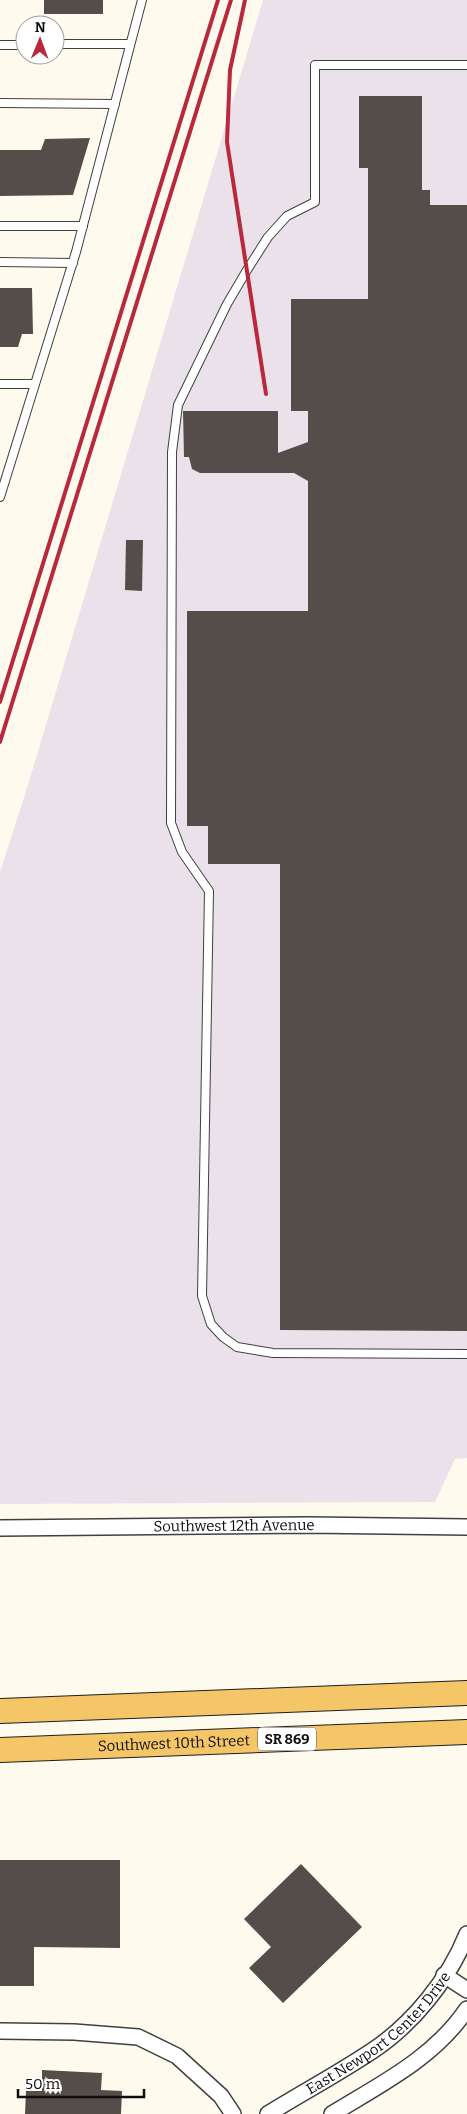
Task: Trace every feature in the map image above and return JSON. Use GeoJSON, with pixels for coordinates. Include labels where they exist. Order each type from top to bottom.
{"type":"FeatureCollection","features":[{"type":"Feature","properties":{"kind":"main road"},"geometry":{"type":"LineString","coordinates":[[0,1711],[467,1693]]}},
{"type":"Feature","properties":{"kind":"main road","name":"Southwest 10th Street"},"geometry":{"type":"LineString","coordinates":[[0,1750],[467,1732]]}},
{"type":"Feature","properties":{"kind":"street","name":"Southwest 12th Avenue"},"geometry":{"type":"LineString","coordinates":[[0,1528],[308,1525],[467,1527]]}},
{"type":"Feature","properties":{"kind":"street","name":"East Newport Center Drive"},"geometry":{"type":"LineString","coordinates":[[268,2114],[374,2050],[404,2025],[429,1997],[462,1946],[467,1934]]}},
{"type":"Feature","properties":{"kind":"street"},"geometry":{"type":"LineString","coordinates":[[444,1975],[467,1990]]}},
{"type":"Feature","properties":{"kind":"street"},"geometry":{"type":"LineString","coordinates":[[332,2114],[414,2064],[439,2043],[467,2009]]}},
{"type":"Feature","properties":{"kind":"street"},"geometry":{"type":"LineString","coordinates":[[0,2031],[74,2032],[138,2037],[177,2056],[221,2096],[233,2114]]}},
{"type":"Feature","properties":{"kind":"lane"},"geometry":{"type":"LineString","coordinates":[[0,496],[83,226],[142,0]]}},
{"type":"Feature","properties":{"kind":"lane"},"geometry":{"type":"LineString","coordinates":[[0,45],[15,44]]}},
{"type":"Feature","properties":{"kind":"lane"},"geometry":{"type":"LineString","coordinates":[[65,44],[130,44]]}},
{"type":"Feature","properties":{"kind":"lane"},"geometry":{"type":"LineString","coordinates":[[467,65],[315,65],[316,202],[288,216],[268,238],[227,304],[178,406],[172,452],[171,823],[182,852],[209,891],[202,1296],[211,1324],[223,1337],[238,1347],[273,1353],[467,1354]]}},
{"type":"Feature","properties":{"kind":"lane"},"geometry":{"type":"LineString","coordinates":[[0,103],[115,104]]}},
{"type":"Feature","properties":{"kind":"lane"},"geometry":{"type":"LineString","coordinates":[[0,226],[83,226]]}},
{"type":"Feature","properties":{"kind":"lane"},"geometry":{"type":"LineString","coordinates":[[0,262],[72,263]]}},
{"type":"Feature","properties":{"kind":"lane"},"geometry":{"type":"LineString","coordinates":[[0,384],[35,384]]}},
{"type":"Feature","properties":{"kind":"shaded area"},"geometry":{"type":"Polygon","coordinates":[[[263,0],[467,0],[467,1458],[455,1459],[435,1502],[0,1504],[0,872],[28,785],[263,0]]]}},
{"type":"Feature","properties":{"kind":"building"},"geometry":{"type":"Polygon","coordinates":[[[44,0],[103,0],[103,14],[44,14],[44,0]]]}},
{"type":"Feature","properties":{"kind":"building"},"geometry":{"type":"Polygon","coordinates":[[[359,96],[422,96],[422,190],[430,190],[430,205],[467,205],[467,1331],[280,1330],[280,864],[208,864],[208,826],[187,826],[187,611],[308,611],[308,481],[294,473],[200,473],[192,469],[189,457],[184,457],[183,411],[278,411],[278,453],[308,442],[308,411],[291,411],[291,299],[368,299],[368,168],[359,168],[359,96]]]}},
{"type":"Feature","properties":{"kind":"building"},"geometry":{"type":"Polygon","coordinates":[[[90,138],[73,195],[0,196],[0,150],[41,150],[45,139],[90,138]]]}},
{"type":"Feature","properties":{"kind":"building"},"geometry":{"type":"Polygon","coordinates":[[[0,288],[32,288],[33,334],[22,334],[18,347],[0,347],[0,288]]]}},
{"type":"Feature","properties":{"kind":"building"},"geometry":{"type":"Polygon","coordinates":[[[126,540],[143,540],[142,591],[125,590],[126,540]]]}},
{"type":"Feature","properties":{"kind":"building"},"geometry":{"type":"Polygon","coordinates":[[[0,1860],[120,1860],[120,1948],[34,1947],[34,1986],[0,1986],[0,1860]]]}},
{"type":"Feature","properties":{"kind":"building"},"geometry":{"type":"Polygon","coordinates":[[[301,1864],[362,1927],[283,2003],[249,1968],[271,1947],[244,1919],[301,1864]]]}},
{"type":"Feature","properties":{"kind":"building"},"geometry":{"type":"Polygon","coordinates":[[[42,2070],[102,2073],[101,2090],[122,2091],[121,2114],[25,2114],[26,2091],[42,2091],[42,2070]]]}},
{"type":"Feature","properties":{"kind":"railway"},"geometry":{"type":"LineString","coordinates":[[0,702],[218,0]]}},
{"type":"Feature","properties":{"kind":"railway"},"geometry":{"type":"LineString","coordinates":[[0,742],[231,0]]}},
{"type":"Feature","properties":{"kind":"railway"},"geometry":{"type":"LineString","coordinates":[[245,0],[230,70],[227,142],[266,394]]}}]}
